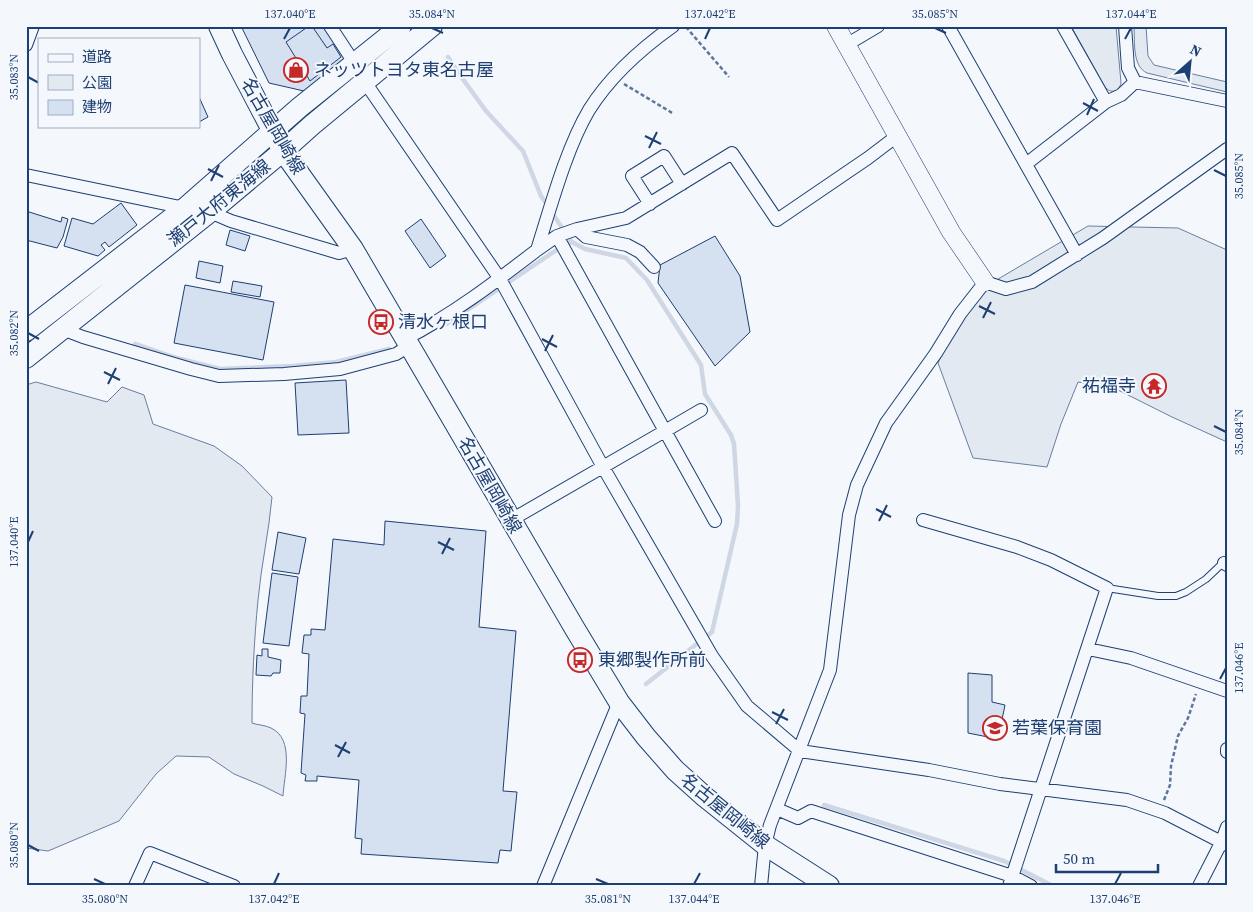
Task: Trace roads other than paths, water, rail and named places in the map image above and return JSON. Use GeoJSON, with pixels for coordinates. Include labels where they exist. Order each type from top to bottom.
{"type":"FeatureCollection","features":[{"type":"Feature","properties":{"kind":"main road","name":"名古屋岡崎線"},"geometry":{"type":"LineString","coordinates":[[220,26],[232,54],[283,151],[353,249],[620,702],[646,737],[675,770],[705,797],[765,845],[829,886]]}},
{"type":"Feature","properties":{"kind":"main road","name":"瀬戸大府東海線"},"geometry":{"type":"LineString","coordinates":[[30,325],[185,208],[272,131],[401,26]]}},
{"type":"Feature","properties":{"kind":"main road","name":"瀬戸大府東海線"},"geometry":{"type":"LineString","coordinates":[[26,358],[210,212],[432,26]]}},
{"type":"Feature","properties":{"kind":"street"},"geometry":{"type":"LineString","coordinates":[[26,45],[33,26]]}},
{"type":"Feature","properties":{"kind":"street"},"geometry":{"type":"LineString","coordinates":[[330,26],[355,64]]}},
{"type":"Feature","properties":{"kind":"street"},"geometry":{"type":"LineString","coordinates":[[836,26],[951,232],[985,282],[1006,289],[1032,282],[1077,255],[1227,149]]}},
{"type":"Feature","properties":{"kind":"street"},"geometry":{"type":"LineString","coordinates":[[846,44],[878,26]]}},
{"type":"Feature","properties":{"kind":"street"},"geometry":{"type":"LineString","coordinates":[[948,26],[1077,255]]}},
{"type":"Feature","properties":{"kind":"street"},"geometry":{"type":"LineString","coordinates":[[1063,26],[1106,102]]}},
{"type":"Feature","properties":{"kind":"street"},"geometry":{"type":"LineString","coordinates":[[1125,26],[1128,68],[1135,82]]}},
{"type":"Feature","properties":{"kind":"street"},"geometry":{"type":"LineString","coordinates":[[537,250],[565,165],[582,124],[597,99],[614,79],[666,28]]}},
{"type":"Feature","properties":{"kind":"street"},"geometry":{"type":"LineString","coordinates":[[365,82],[500,279],[603,467],[712,656],[747,706],[800,751],[930,770],[1000,784],[1127,800],[1159,811],[1224,844]]}},
{"type":"Feature","properties":{"kind":"street"},"geometry":{"type":"LineString","coordinates":[[1026,164],[1135,82]]}},
{"type":"Feature","properties":{"kind":"street"},"geometry":{"type":"LineString","coordinates":[[1135,82],[1227,101]]}},
{"type":"Feature","properties":{"kind":"street"},"geometry":{"type":"LineString","coordinates":[[62,329],[192,370],[219,376],[284,374],[340,369],[396,354],[430,326],[500,279],[557,236],[577,229],[626,218],[732,153],[777,220],[897,136]]}},
{"type":"Feature","properties":{"kind":"street"},"geometry":{"type":"LineString","coordinates":[[650,204],[632,176],[664,156],[682,184]]}},
{"type":"Feature","properties":{"kind":"street"},"geometry":{"type":"LineString","coordinates":[[26,176],[185,208]]}},
{"type":"Feature","properties":{"kind":"street"},"geometry":{"type":"LineString","coordinates":[[210,212],[231,222],[339,253],[353,249]]}},
{"type":"Feature","properties":{"kind":"street"},"geometry":{"type":"LineString","coordinates":[[577,229],[586,237],[627,245],[640,252],[654,266]]}},
{"type":"Feature","properties":{"kind":"street"},"geometry":{"type":"LineString","coordinates":[[557,236],[716,521]]}},
{"type":"Feature","properties":{"kind":"street"},"geometry":{"type":"LineString","coordinates":[[761,886],[765,845],[770,825],[830,670],[849,515],[857,486],[886,423],[936,353],[960,314],[985,282]]}},
{"type":"Feature","properties":{"kind":"street"},"geometry":{"type":"LineString","coordinates":[[511,520],[701,410]]}},
{"type":"Feature","properties":{"kind":"street"},"geometry":{"type":"LineString","coordinates":[[923,520],[1016,547],[1050,560],[1108,588],[1010,881]]}},
{"type":"Feature","properties":{"kind":"street"},"geometry":{"type":"LineString","coordinates":[[1088,649],[1131,658],[1227,691]]}},
{"type":"Feature","properties":{"kind":"street"},"geometry":{"type":"LineString","coordinates":[[543,886],[620,702]]}},
{"type":"Feature","properties":{"kind":"street"},"geometry":{"type":"LineString","coordinates":[[777,810],[798,818],[811,811],[1010,881],[1031,886]]}},
{"type":"Feature","properties":{"kind":"street"},"geometry":{"type":"LineString","coordinates":[[1199,886],[1224,844],[1227,827]]}},
{"type":"Feature","properties":{"kind":"street"},"geometry":{"type":"LineString","coordinates":[[135,886],[150,853],[234,886]]}},
{"type":"Feature","properties":{"kind":"lane"},"geometry":{"type":"LineString","coordinates":[[1108,588],[1158,596],[1176,596],[1206,579],[1226,562]]}},
{"type":"Feature","properties":{"kind":"waterway"},"geometry":{"type":"LineString","coordinates":[[448,57],[486,111],[523,151],[541,196],[548,206]]}},
{"type":"Feature","properties":{"kind":"waterway"},"geometry":{"type":"LineString","coordinates":[[552,213],[572,242]]}},
{"type":"Feature","properties":{"kind":"waterway"},"geometry":{"type":"LineString","coordinates":[[445,325],[558,249],[572,242],[585,249],[626,258],[647,280],[701,365],[705,394],[731,435],[734,444],[738,506],[737,524],[712,632],[646,684]]}},
{"type":"Feature","properties":{"kind":"waterway"},"geometry":{"type":"LineString","coordinates":[[135,344],[173,357],[220,369],[336,362],[389,349]]}},
{"type":"Feature","properties":{"kind":"waterway"},"geometry":{"type":"LineString","coordinates":[[824,805],[1004,861],[1053,886]]}},
{"type":"Feature","properties":{"kind":"place","name":"ネッツトヨタ東名古屋"},"geometry":{"type":"Point","coordinates":[296,70]}},
{"type":"Feature","properties":{"kind":"place","name":"清水ヶ根口"},"geometry":{"type":"Point","coordinates":[381,322]}},
{"type":"Feature","properties":{"kind":"place","name":"祐福寺"},"geometry":{"type":"Point","coordinates":[1154,386]}},
{"type":"Feature","properties":{"kind":"place","name":"東郷製作所前"},"geometry":{"type":"Point","coordinates":[580,660]}},
{"type":"Feature","properties":{"kind":"place","name":"若葉保育園"},"geometry":{"type":"Point","coordinates":[995,728]}}]}
